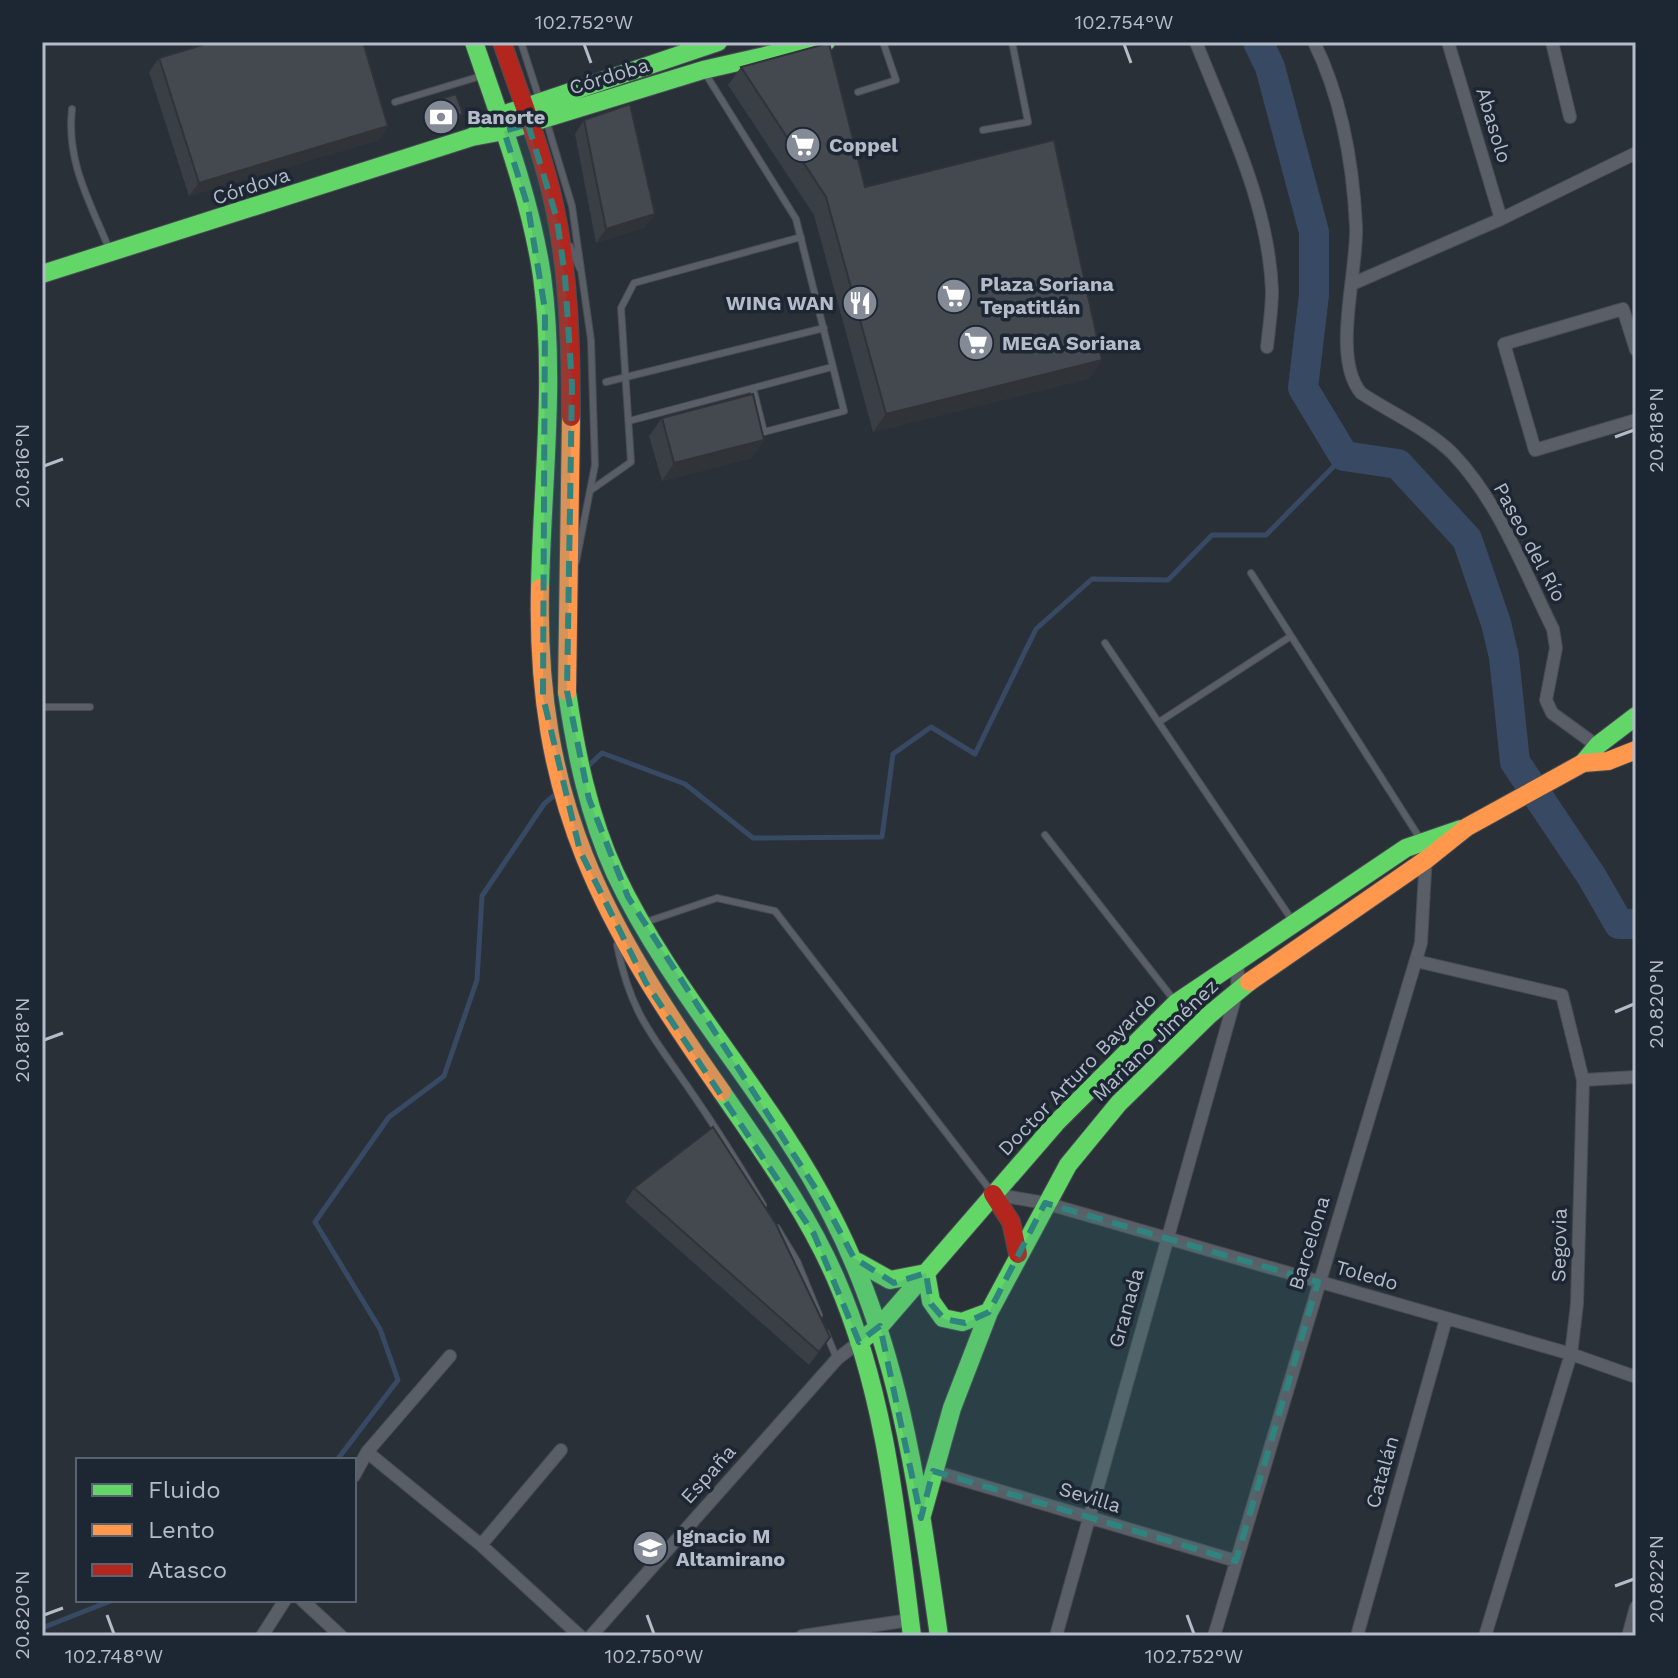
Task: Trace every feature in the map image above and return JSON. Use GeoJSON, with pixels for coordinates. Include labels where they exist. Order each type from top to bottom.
{"type":"FeatureCollection","features":[{"type":"Feature","properties":{"kind":"main road"},"geometry":{"type":"LineString","coordinates":[[474,42],[528,207],[545,310],[540,627],[543,697],[567,809],[580,851],[646,983],[814,1234],[837,1281],[859,1342],[882,1440],[911,1628]]}},
{"type":"Feature","properties":{"kind":"main road"},"geometry":{"type":"LineString","coordinates":[[502,42],[534,113],[557,219],[565,277],[572,385],[566,600],[567,691],[573,735],[589,799],[628,897],[823,1200],[854,1258],[880,1326],[921,1518],[939,1636]]}},
{"type":"Feature","properties":{"kind":"main road","name":"Córdoba"},"geometry":{"type":"LineString","coordinates":[[502,124],[696,46],[718,42]]}},
{"type":"Feature","properties":{"kind":"main road","name":"Córdoba"},"geometry":{"type":"LineString","coordinates":[[534,113],[826,42]]}},
{"type":"Feature","properties":{"kind":"main road","name":"Córdova"},"geometry":{"type":"LineString","coordinates":[[42,274],[472,137],[502,124]]}},
{"type":"Feature","properties":{"kind":"main road"},"geometry":{"type":"LineString","coordinates":[[1579,765],[1598,745],[1636,716]]}},
{"type":"Feature","properties":{"kind":"main road","name":"Mariano Jiménez"},"geometry":{"type":"LineString","coordinates":[[921,1518],[966,1368],[989,1312],[1068,1165],[1119,1103],[1237,991],[1427,859],[1467,827],[1579,765],[1608,761],[1636,750]]}},
{"type":"Feature","properties":{"kind":"main road","name":"Doctor Arturo Bayardo"},"geometry":{"type":"LineString","coordinates":[[859,1342],[880,1326],[993,1194],[1094,1083],[1176,1003],[1421,840],[1467,827]]}},
{"type":"Feature","properties":{"kind":"main road"},"geometry":{"type":"LineString","coordinates":[[993,1194],[1011,1222],[1018,1254]]}},
{"type":"Feature","properties":{"kind":"main road"},"geometry":{"type":"LineString","coordinates":[[854,1258],[874,1276],[894,1283],[926,1273],[931,1304],[944,1319],[965,1323],[989,1312]]}},
{"type":"Feature","properties":{"kind":"street"},"geometry":{"type":"LineString","coordinates":[[1196,42],[1244,165],[1266,239],[1272,294],[1267,347]]}},
{"type":"Feature","properties":{"kind":"street","name":"Paseo del Río"},"geometry":{"type":"LineString","coordinates":[[1314,42],[1329,72],[1351,176],[1356,228],[1348,360],[1351,381],[1361,393],[1451,452],[1471,476],[1489,503],[1553,629],[1556,648],[1546,700],[1552,713],[1598,745],[1608,761]]}},
{"type":"Feature","properties":{"kind":"street","name":"Abasolo"},"geometry":{"type":"LineString","coordinates":[[1448,42],[1501,219]]}},
{"type":"Feature","properties":{"kind":"street"},"geometry":{"type":"LineString","coordinates":[[1552,42],[1570,117]]}},
{"type":"Feature","properties":{"kind":"street"},"geometry":{"type":"LineString","coordinates":[[696,46],[703,70]]}},
{"type":"Feature","properties":{"kind":"street"},"geometry":{"type":"LineString","coordinates":[[1352,284],[1501,219],[1636,153]]}},
{"type":"Feature","properties":{"kind":"street"},"geometry":{"type":"LineString","coordinates":[[1636,350],[1623,309],[1504,344],[1535,450],[1636,420]]}},
{"type":"Feature","properties":{"kind":"street"},"geometry":{"type":"LineString","coordinates":[[1421,840],[1427,859]]}},
{"type":"Feature","properties":{"kind":"street","name":"Barcelona"},"geometry":{"type":"LineString","coordinates":[[1214,1636],[1421,943],[1427,859]]}},
{"type":"Feature","properties":{"kind":"street","name":"Granada"},"geometry":{"type":"LineString","coordinates":[[1056,1636],[1237,991],[1238,960]]}},
{"type":"Feature","properties":{"kind":"street","name":"Segovia"},"geometry":{"type":"LineString","coordinates":[[1416,961],[1562,995],[1583,1080],[1577,1304],[1571,1354],[1485,1636]]}},
{"type":"Feature","properties":{"kind":"street"},"geometry":{"type":"LineString","coordinates":[[1583,1080],[1636,1077]]}},
{"type":"Feature","properties":{"kind":"street","name":"Toledo"},"geometry":{"type":"LineString","coordinates":[[993,1194],[1045,1203],[1571,1354],[1636,1377]]}},
{"type":"Feature","properties":{"kind":"street","name":"Catalán"},"geometry":{"type":"LineString","coordinates":[[1357,1636],[1446,1319]]}},
{"type":"Feature","properties":{"kind":"street","name":"España"},"geometry":{"type":"LineString","coordinates":[[591,1636],[837,1359],[859,1342]]}},
{"type":"Feature","properties":{"kind":"street"},"geometry":{"type":"LineString","coordinates":[[356,1472],[367,1452],[450,1356]]}},
{"type":"Feature","properties":{"kind":"street"},"geometry":{"type":"LineString","coordinates":[[481,1545],[561,1450]]}},
{"type":"Feature","properties":{"kind":"street"},"geometry":{"type":"LineString","coordinates":[[367,1452],[481,1545],[580,1636]]}},
{"type":"Feature","properties":{"kind":"street","name":"Sevilla"},"geometry":{"type":"LineString","coordinates":[[933,1471],[1236,1561]]}},
{"type":"Feature","properties":{"kind":"street"},"geometry":{"type":"LineString","coordinates":[[262,1636],[284,1602]]}},
{"type":"Feature","properties":{"kind":"street"},"geometry":{"type":"LineString","coordinates":[[304,1602],[341,1636]]}},
{"type":"Feature","properties":{"kind":"street"},"geometry":{"type":"LineString","coordinates":[[1628,1636],[1636,1607]]}},
{"type":"Feature","properties":{"kind":"street"},"geometry":{"type":"LineString","coordinates":[[802,1636],[911,1628]]}},
{"type":"Feature","properties":{"kind":"lane"},"geometry":{"type":"LineString","coordinates":[[521,42],[534,113],[572,206],[591,354],[595,465],[566,600]]}},
{"type":"Feature","properties":{"kind":"lane"},"geometry":{"type":"LineString","coordinates":[[858,92],[896,80],[883,42]]}},
{"type":"Feature","properties":{"kind":"lane"},"geometry":{"type":"LineString","coordinates":[[983,130],[1028,122],[1012,42]]}},
{"type":"Feature","properties":{"kind":"lane"},"geometry":{"type":"LineString","coordinates":[[703,70],[796,219],[844,411],[764,432],[753,388]]}},
{"type":"Feature","properties":{"kind":"lane"},"geometry":{"type":"LineString","coordinates":[[395,102],[485,75]]}},
{"type":"Feature","properties":{"kind":"lane"},"geometry":{"type":"LineString","coordinates":[[72,109],[69,135],[72,158],[111,254]]}},
{"type":"Feature","properties":{"kind":"lane"},"geometry":{"type":"LineString","coordinates":[[557,219],[583,276]]}},
{"type":"Feature","properties":{"kind":"lane"},"geometry":{"type":"LineString","coordinates":[[591,490],[631,462],[621,308],[634,283],[801,237]]}},
{"type":"Feature","properties":{"kind":"lane"},"geometry":{"type":"LineString","coordinates":[[606,382],[824,328]]}},
{"type":"Feature","properties":{"kind":"lane"},"geometry":{"type":"LineString","coordinates":[[629,421],[832,367]]}},
{"type":"Feature","properties":{"kind":"lane"},"geometry":{"type":"LineString","coordinates":[[1251,573],[1421,840]]}},
{"type":"Feature","properties":{"kind":"lane"},"geometry":{"type":"LineString","coordinates":[[1159,722],[1291,636]]}},
{"type":"Feature","properties":{"kind":"lane"},"geometry":{"type":"LineString","coordinates":[[1105,643],[1294,923]]}},
{"type":"Feature","properties":{"kind":"lane"},"geometry":{"type":"LineString","coordinates":[[42,707],[90,707]]}},
{"type":"Feature","properties":{"kind":"lane"},"geometry":{"type":"LineString","coordinates":[[1045,835],[1176,1003]]}},
{"type":"Feature","properties":{"kind":"lane"},"geometry":{"type":"LineString","coordinates":[[644,922],[717,898],[775,911],[993,1194]]}},
{"type":"Feature","properties":{"kind":"lane"},"geometry":{"type":"LineString","coordinates":[[612,917],[625,985],[651,1039],[693,1094],[765,1208]]}},
{"type":"Feature","properties":{"kind":"lane"},"geometry":{"type":"LineString","coordinates":[[773,1221],[797,1261],[837,1359]]}},
{"type":"Feature","properties":{"kind":"highlighted area"},"geometry":{"type":"Polygon","coordinates":[[[528,124],[557,219],[565,277],[572,385],[567,691],[589,799],[628,897],[823,1200],[854,1258],[894,1283],[926,1273],[931,1304],[944,1319],[965,1323],[989,1312],[1045,1203],[1318,1282],[1236,1561],[933,1471],[921,1518],[880,1326],[859,1342],[814,1234],[646,983],[580,851],[543,697],[545,310],[528,207],[504,131],[528,124]]]}},
{"type":"Feature","properties":{"kind":"building"},"geometry":{"type":"Polygon","coordinates":[[[212,42],[363,42],[388,126],[199,183],[159,58],[212,42]]]}},
{"type":"Feature","properties":{"kind":"building","name":"Plaza Soriana Tepatitlán"},"geometry":{"type":"Polygon","coordinates":[[[829,43],[865,187],[1054,140],[1102,360],[886,414],[826,197],[741,67],[829,43]]]}},
{"type":"Feature","properties":{"kind":"building"},"geometry":{"type":"Polygon","coordinates":[[[456,94],[463,114],[438,122],[431,102],[456,94]]]}},
{"type":"Feature","properties":{"kind":"building"},"geometry":{"type":"Polygon","coordinates":[[[630,104],[655,214],[606,229],[584,120],[630,104]]]}},
{"type":"Feature","properties":{"kind":"building"},"geometry":{"type":"Polygon","coordinates":[[[753,394],[764,440],[674,463],[662,418],[753,394]]]}},
{"type":"Feature","properties":{"kind":"building"},"geometry":{"type":"Polygon","coordinates":[[[713,1127],[776,1224],[830,1337],[819,1352],[634,1188],[713,1127]]]}},
{"type":"Feature","properties":{"kind":"waterway"},"geometry":{"type":"LineString","coordinates":[[1258,42],[1270,67],[1314,232],[1314,295],[1303,388],[1344,456],[1398,464],[1467,539],[1496,623],[1504,657],[1515,762],[1592,877],[1619,924],[1636,924]]}},
{"type":"Feature","properties":{"kind":"waterway"},"geometry":{"type":"LineString","coordinates":[[586,768],[602,753],[685,784],[753,838],[882,837],[893,754],[931,727],[975,754],[1036,629],[1092,579],[1168,580],[1212,535],[1266,535],[1344,456]]}},
{"type":"Feature","properties":{"kind":"waterway"},"geometry":{"type":"LineString","coordinates":[[339,1458],[398,1380],[380,1329],[315,1222],[389,1117],[444,1076],[477,980],[482,896],[544,804],[557,793]]}},
{"type":"Feature","properties":{"kind":"waterway"},"geometry":{"type":"LineString","coordinates":[[42,1628],[108,1602]]}},
{"type":"Feature","properties":{"kind":"traffic: fast"},"geometry":{"type":"LineString","coordinates":[[474,42],[522,187],[542,276],[548,393],[540,588]]}},
{"type":"Feature","properties":{"kind":"traffic: fast"},"geometry":{"type":"LineString","coordinates":[[472,137],[499,116],[718,42]]}},
{"type":"Feature","properties":{"kind":"traffic: fast"},"geometry":{"type":"LineString","coordinates":[[42,274],[472,137],[504,131],[703,70],[826,42]]}},
{"type":"Feature","properties":{"kind":"traffic: fast"},"geometry":{"type":"LineString","coordinates":[[567,692],[585,784],[615,873],[665,961],[808,1172],[855,1266],[890,1368],[903,1421],[939,1636]]}},
{"type":"Feature","properties":{"kind":"traffic: fast"},"geometry":{"type":"LineString","coordinates":[[1583,763],[1598,745],[1636,716]]}},
{"type":"Feature","properties":{"kind":"traffic: fast"},"geometry":{"type":"LineString","coordinates":[[859,1342],[880,1326],[1056,1123],[1176,1003],[1406,848],[1461,829]]}},
{"type":"Feature","properties":{"kind":"traffic: fast"},"geometry":{"type":"LineString","coordinates":[[922,1515],[952,1408],[989,1312],[1068,1165],[1119,1103],[1209,1015],[1249,982]]}},
{"type":"Feature","properties":{"kind":"traffic: fast"},"geometry":{"type":"LineString","coordinates":[[722,1092],[812,1230],[853,1322],[887,1454],[912,1636]]}},
{"type":"Feature","properties":{"kind":"traffic: fast"},"geometry":{"type":"LineString","coordinates":[[858,1262],[890,1280],[926,1273]]}},
{"type":"Feature","properties":{"kind":"traffic: fast"},"geometry":{"type":"LineString","coordinates":[[926,1273],[931,1301],[943,1318],[962,1322],[989,1312]]}},
{"type":"Feature","properties":{"kind":"traffic: slow"},"geometry":{"type":"LineString","coordinates":[[567,692],[571,417]]}},
{"type":"Feature","properties":{"kind":"traffic: slow"},"geometry":{"type":"LineString","coordinates":[[540,588],[542,664],[550,733],[564,797],[584,856],[643,972],[722,1092]]}},
{"type":"Feature","properties":{"kind":"traffic: slow"},"geometry":{"type":"LineString","coordinates":[[1249,982],[1427,859],[1467,827],[1583,763],[1608,761],[1636,750]]}},
{"type":"Feature","properties":{"kind":"traffic: jam"},"geometry":{"type":"LineString","coordinates":[[502,42],[543,163],[559,230],[568,310],[571,417]]}},
{"type":"Feature","properties":{"kind":"traffic: jam"},"geometry":{"type":"LineString","coordinates":[[993,1194],[1011,1222],[1018,1254]]}},
{"type":"Feature","properties":{"kind":"place","name":"Banorte"},"geometry":{"type":"Point","coordinates":[441,117]}},
{"type":"Feature","properties":{"kind":"place","name":"Coppel"},"geometry":{"type":"Point","coordinates":[803,145]}},
{"type":"Feature","properties":{"kind":"place","name":"Plaza Soriana Tepatitlán"},"geometry":{"type":"Point","coordinates":[954,296]}},
{"type":"Feature","properties":{"kind":"place","name":"WING WAN"},"geometry":{"type":"Point","coordinates":[860,303]}},
{"type":"Feature","properties":{"kind":"place","name":"MEGA Soriana"},"geometry":{"type":"Point","coordinates":[976,343]}},
{"type":"Feature","properties":{"kind":"place","name":"Ignacio M Altamirano"},"geometry":{"type":"Point","coordinates":[650,1548]}}]}
